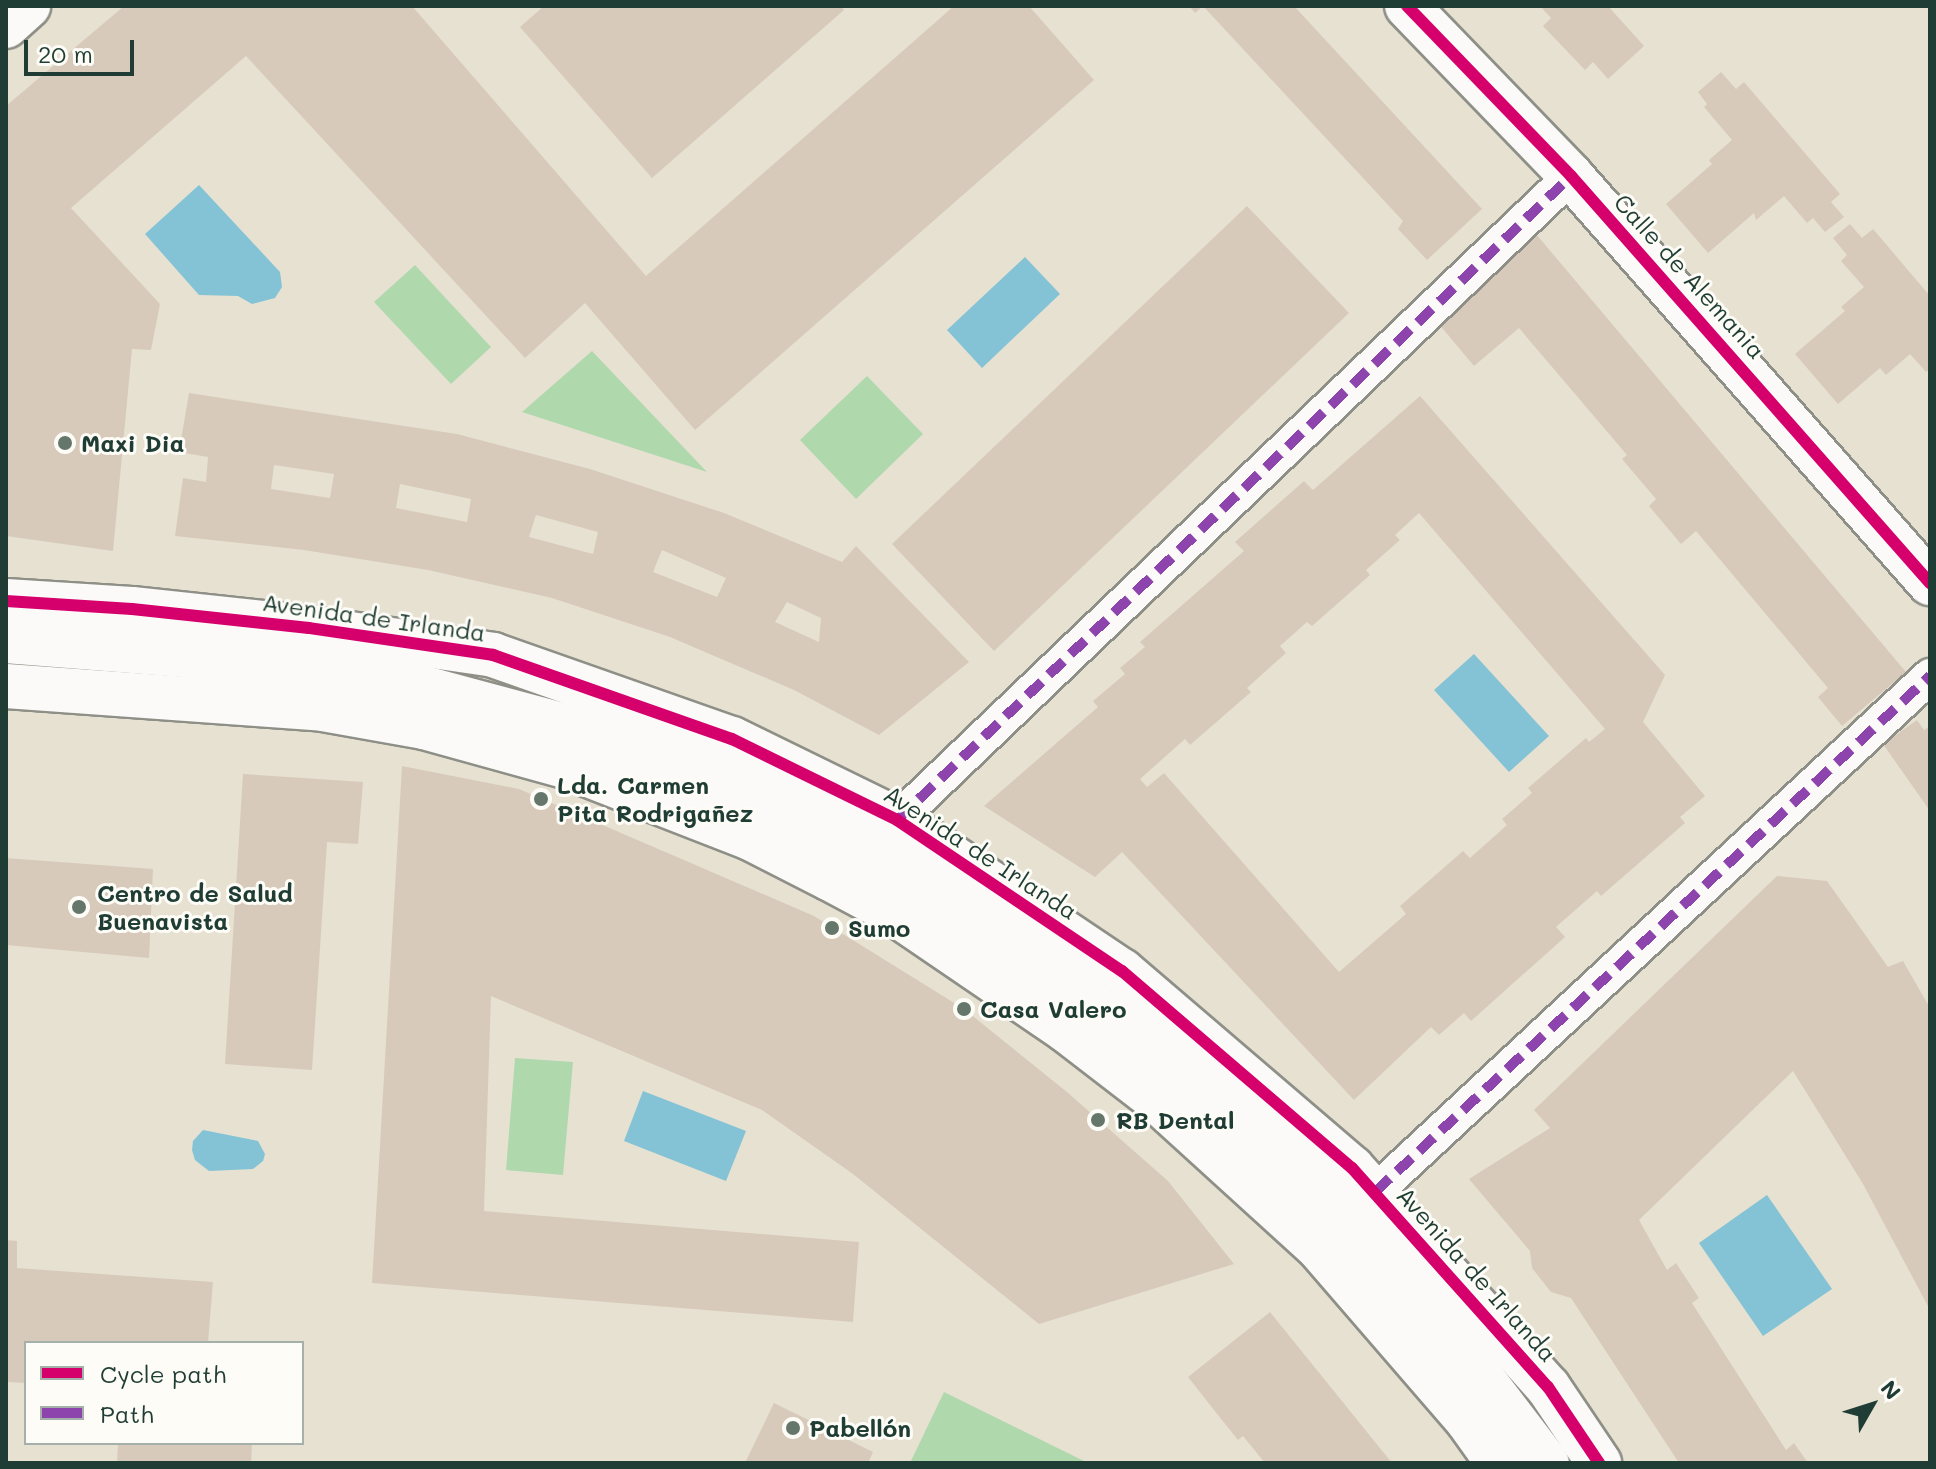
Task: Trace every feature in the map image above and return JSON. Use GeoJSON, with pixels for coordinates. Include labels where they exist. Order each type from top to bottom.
{"type":"FeatureCollection","features":[{"type":"Feature","properties":{"kind":"street"},"geometry":{"type":"LineString","coordinates":[[6,26],[28,6]]}},
{"type":"Feature","properties":{"kind":"street","name":"Calle de Alemania"},"geometry":{"type":"LineString","coordinates":[[1407,6],[1571,176],[1930,583]]}},
{"type":"Feature","properties":{"kind":"street"},"geometry":{"type":"LineString","coordinates":[[897,820],[1571,176]]}},
{"type":"Feature","properties":{"kind":"street","name":"Avenida de Irlanda"},"geometry":{"type":"LineString","coordinates":[[6,601],[250,660],[409,684],[547,721],[689,767],[863,847],[988,925],[1192,1079],[1347,1222],[1443,1327],[1547,1463]]}},
{"type":"Feature","properties":{"kind":"street","name":"Avenida de Irlanda"},"geometry":{"type":"LineString","coordinates":[[6,641],[130,629],[309,628],[493,655],[732,739],[897,820],[1122,971],[1313,1132],[1375,1192],[1548,1387],[1599,1463]]}},
{"type":"Feature","properties":{"kind":"street"},"geometry":{"type":"LineString","coordinates":[[1375,1192],[1930,676]]}},
{"type":"Feature","properties":{"kind":"street"},"geometry":{"type":"LineString","coordinates":[[6,686],[323,709],[424,727],[568,767],[750,838],[829,878],[896,914],[1066,1030],[1165,1107],[1318,1247],[1468,1421],[1498,1463]]}},
{"type":"Feature","properties":{"kind":"green space"},"geometry":{"type":"Polygon","coordinates":[[[415,265],[491,347],[451,384],[374,302],[415,265]]]}},
{"type":"Feature","properties":{"kind":"green space"},"geometry":{"type":"Polygon","coordinates":[[[592,351],[707,472],[522,412],[592,351]]]}},
{"type":"Feature","properties":{"kind":"green space"},"geometry":{"type":"Polygon","coordinates":[[[867,376],[923,434],[856,499],[800,440],[867,376]]]}},
{"type":"Feature","properties":{"kind":"green space"},"geometry":{"type":"Polygon","coordinates":[[[515,1058],[573,1062],[563,1175],[506,1170],[515,1058]]]}},
{"type":"Feature","properties":{"kind":"green space"},"geometry":{"type":"Polygon","coordinates":[[[944,1392],[1088,1463],[910,1463],[944,1392]]]}},
{"type":"Feature","properties":{"kind":"water"},"geometry":{"type":"Polygon","coordinates":[[[199,185],[280,272],[282,287],[275,298],[252,304],[238,296],[199,295],[145,234],[199,185]]]}},
{"type":"Feature","properties":{"kind":"water"},"geometry":{"type":"Polygon","coordinates":[[[1025,257],[1060,294],[982,368],[947,330],[1025,257]]]}},
{"type":"Feature","properties":{"kind":"water"},"geometry":{"type":"Polygon","coordinates":[[[1474,654],[1549,736],[1509,772],[1434,690],[1474,654]]]}},
{"type":"Feature","properties":{"kind":"water"},"geometry":{"type":"Polygon","coordinates":[[[643,1091],[746,1131],[726,1181],[624,1141],[643,1091]]]}},
{"type":"Feature","properties":{"kind":"water"},"geometry":{"type":"Polygon","coordinates":[[[203,1130],[258,1141],[265,1154],[263,1161],[253,1169],[209,1171],[195,1160],[192,1150],[193,1141],[203,1130]]]}},
{"type":"Feature","properties":{"kind":"water"},"geometry":{"type":"Polygon","coordinates":[[[1767,1195],[1832,1289],[1763,1336],[1699,1243],[1767,1195]]]}},
{"type":"Feature","properties":{"kind":"building"},"geometry":{"type":"Polygon","coordinates":[[[124,6],[412,6],[646,276],[954,6],[1029,6],[1094,80],[695,430],[585,303],[525,358],[246,56],[71,208],[160,304],[151,350],[132,349],[113,551],[6,536],[6,106],[124,6]]]}},
{"type":"Feature","properties":{"kind":"building"},"geometry":{"type":"Polygon","coordinates":[[[544,6],[841,6],[844,10],[652,178],[520,27],[544,6]]]}},
{"type":"Feature","properties":{"kind":"building"},"geometry":{"type":"Polygon","coordinates":[[[1189,6],[1203,6],[1195,13],[1189,6]]]}},
{"type":"Feature","properties":{"kind":"building"},"geometry":{"type":"Polygon","coordinates":[[[1203,6],[1294,6],[1482,209],[1427,260],[1398,229],[1403,221],[1203,6]]]}},
{"type":"Feature","properties":{"kind":"building"},"geometry":{"type":"Polygon","coordinates":[[[1540,6],[1608,6],[1644,46],[1608,79],[1593,62],[1585,70],[1543,26],[1551,18],[1540,6]]]}},
{"type":"Feature","properties":{"kind":"building"},"geometry":{"type":"Polygon","coordinates":[[[1721,72],[1736,89],[1744,82],[1840,194],[1831,202],[1844,217],[1825,232],[1813,218],[1807,223],[1784,196],[1756,220],[1754,213],[1708,253],[1666,204],[1712,164],[1709,160],[1732,140],[1704,107],[1707,104],[1698,92],[1721,72]]]}},
{"type":"Feature","properties":{"kind":"building"},"geometry":{"type":"Polygon","coordinates":[[[1247,206],[1349,313],[994,651],[892,544],[1247,206]]]}},
{"type":"Feature","properties":{"kind":"building"},"geometry":{"type":"Polygon","coordinates":[[[1850,224],[1862,238],[1873,229],[1930,296],[1930,369],[1926,372],[1910,354],[1886,375],[1880,368],[1838,404],[1795,354],[1845,311],[1841,307],[1864,287],[1841,261],[1847,255],[1833,238],[1850,224]]]}},
{"type":"Feature","properties":{"kind":"building"},"geometry":{"type":"Polygon","coordinates":[[[1536,234],[1906,672],[1842,726],[1818,697],[1828,688],[1696,531],[1681,544],[1649,506],[1656,499],[1622,459],[1627,455],[1519,328],[1474,366],[1438,323],[1466,300],[1462,296],[1536,234]]]}},
{"type":"Feature","properties":{"kind":"building"},"geometry":{"type":"Polygon","coordinates":[[[189,393],[457,434],[590,469],[724,513],[842,562],[856,546],[969,662],[879,735],[794,690],[670,637],[552,598],[428,570],[304,550],[175,536],[183,478],[206,482],[208,457],[179,452],[189,393]],[[274,465],[271,489],[330,498],[334,474],[274,465]],[[400,484],[396,508],[467,522],[471,499],[400,484]],[[536,515],[529,537],[593,554],[598,532],[536,515]],[[662,550],[653,572],[717,597],[726,578],[662,550]],[[787,602],[775,622],[819,642],[821,618],[787,602]]]}},
{"type":"Feature","properties":{"kind":"building"},"geometry":{"type":"Polygon","coordinates":[[[1420,396],[1665,675],[1643,722],[1705,796],[1680,817],[1685,823],[1601,896],[1597,891],[1556,927],[1565,937],[1471,1021],[1464,1013],[1439,1035],[1431,1027],[1354,1100],[1122,852],[1095,877],[984,806],[1098,707],[1093,701],[1125,674],[1120,668],[1145,647],[1140,642],[1244,551],[1235,542],[1304,481],[1313,490],[1420,396]],[[1419,513],[1395,535],[1400,540],[1366,570],[1370,575],[1312,626],[1307,622],[1280,646],[1286,653],[1247,688],[1251,692],[1190,745],[1185,739],[1140,779],[1147,787],[1164,773],[1339,972],[1406,914],[1400,906],[1463,851],[1470,858],[1507,825],[1502,819],[1532,793],[1528,788],[1586,738],[1589,742],[1605,729],[1419,513]]]}},
{"type":"Feature","properties":{"kind":"building"},"geometry":{"type":"Polygon","coordinates":[[[1917,720],[1924,730],[1930,726],[1930,811],[1883,744],[1917,720]]]}},
{"type":"Feature","properties":{"kind":"building"},"geometry":{"type":"Polygon","coordinates":[[[402,766],[519,789],[814,916],[964,1009],[1067,1092],[1168,1181],[1234,1264],[1039,1324],[853,1174],[762,1110],[491,996],[484,1211],[859,1242],[853,1322],[372,1283],[402,766]]]}},
{"type":"Feature","properties":{"kind":"building"},"geometry":{"type":"Polygon","coordinates":[[[243,774],[363,782],[358,844],[327,842],[312,1070],[225,1064],[243,774]]]}},
{"type":"Feature","properties":{"kind":"building","name":"Centro de Salud Buenavista"},"geometry":{"type":"Polygon","coordinates":[[[6,858],[153,869],[149,958],[6,945],[6,858]]]}},
{"type":"Feature","properties":{"kind":"building"},"geometry":{"type":"Polygon","coordinates":[[[1777,876],[1827,881],[1888,967],[1903,961],[1930,1008],[1930,1310],[1863,1184],[1793,1071],[1639,1220],[1667,1270],[1676,1263],[1699,1298],[1692,1303],[1786,1450],[1794,1443],[1808,1463],[1679,1463],[1571,1298],[1551,1292],[1532,1268],[1530,1251],[1469,1179],[1550,1128],[1534,1110],[1777,876]]]}},
{"type":"Feature","properties":{"kind":"building"},"geometry":{"type":"Polygon","coordinates":[[[6,1240],[17,1241],[17,1268],[213,1282],[208,1341],[24,1341],[24,1383],[6,1382],[6,1240]]]}},
{"type":"Feature","properties":{"kind":"building"},"geometry":{"type":"Polygon","coordinates":[[[1270,1312],[1392,1463],[1265,1463],[1243,1436],[1238,1440],[1188,1377],[1270,1312]]]}},
{"type":"Feature","properties":{"kind":"building","name":"Pabellón"},"geometry":{"type":"Polygon","coordinates":[[[774,1403],[873,1452],[868,1463],[745,1463],[774,1403]]]}},
{"type":"Feature","properties":{"kind":"building"},"geometry":{"type":"Polygon","coordinates":[[[118,1445],[252,1445],[251,1463],[117,1463],[118,1445]]]}},
{"type":"Feature","properties":{"kind":"marked path"},"geometry":{"type":"LineString","coordinates":[[897,820],[1571,176]]}},
{"type":"Feature","properties":{"kind":"marked path"},"geometry":{"type":"LineString","coordinates":[[1375,1192],[1930,676]]}},
{"type":"Feature","properties":{"kind":"cycle path"},"geometry":{"type":"LineString","coordinates":[[1407,6],[1571,176],[1930,583]]}},
{"type":"Feature","properties":{"kind":"cycle path"},"geometry":{"type":"LineString","coordinates":[[6,601],[132,609],[309,628],[493,655],[732,739],[897,820],[1122,971],[1352,1168],[1548,1387],[1599,1463]]}},
{"type":"Feature","properties":{"kind":"place","name":"Maxi Dia"},"geometry":{"type":"Point","coordinates":[65,443]}},
{"type":"Feature","properties":{"kind":"place","name":"Lda. Carmen Pita Rodrigañez"},"geometry":{"type":"Point","coordinates":[541,799]}},
{"type":"Feature","properties":{"kind":"place","name":"Centro de Salud Buenavista"},"geometry":{"type":"Point","coordinates":[79,907]}},
{"type":"Feature","properties":{"kind":"place","name":"Sumo"},"geometry":{"type":"Point","coordinates":[832,928]}},
{"type":"Feature","properties":{"kind":"place","name":"Casa Valero"},"geometry":{"type":"Point","coordinates":[964,1009]}},
{"type":"Feature","properties":{"kind":"place","name":"RB Dental"},"geometry":{"type":"Point","coordinates":[1098,1120]}},
{"type":"Feature","properties":{"kind":"place","name":"Pabellón"},"geometry":{"type":"Point","coordinates":[793,1428]}}]}
